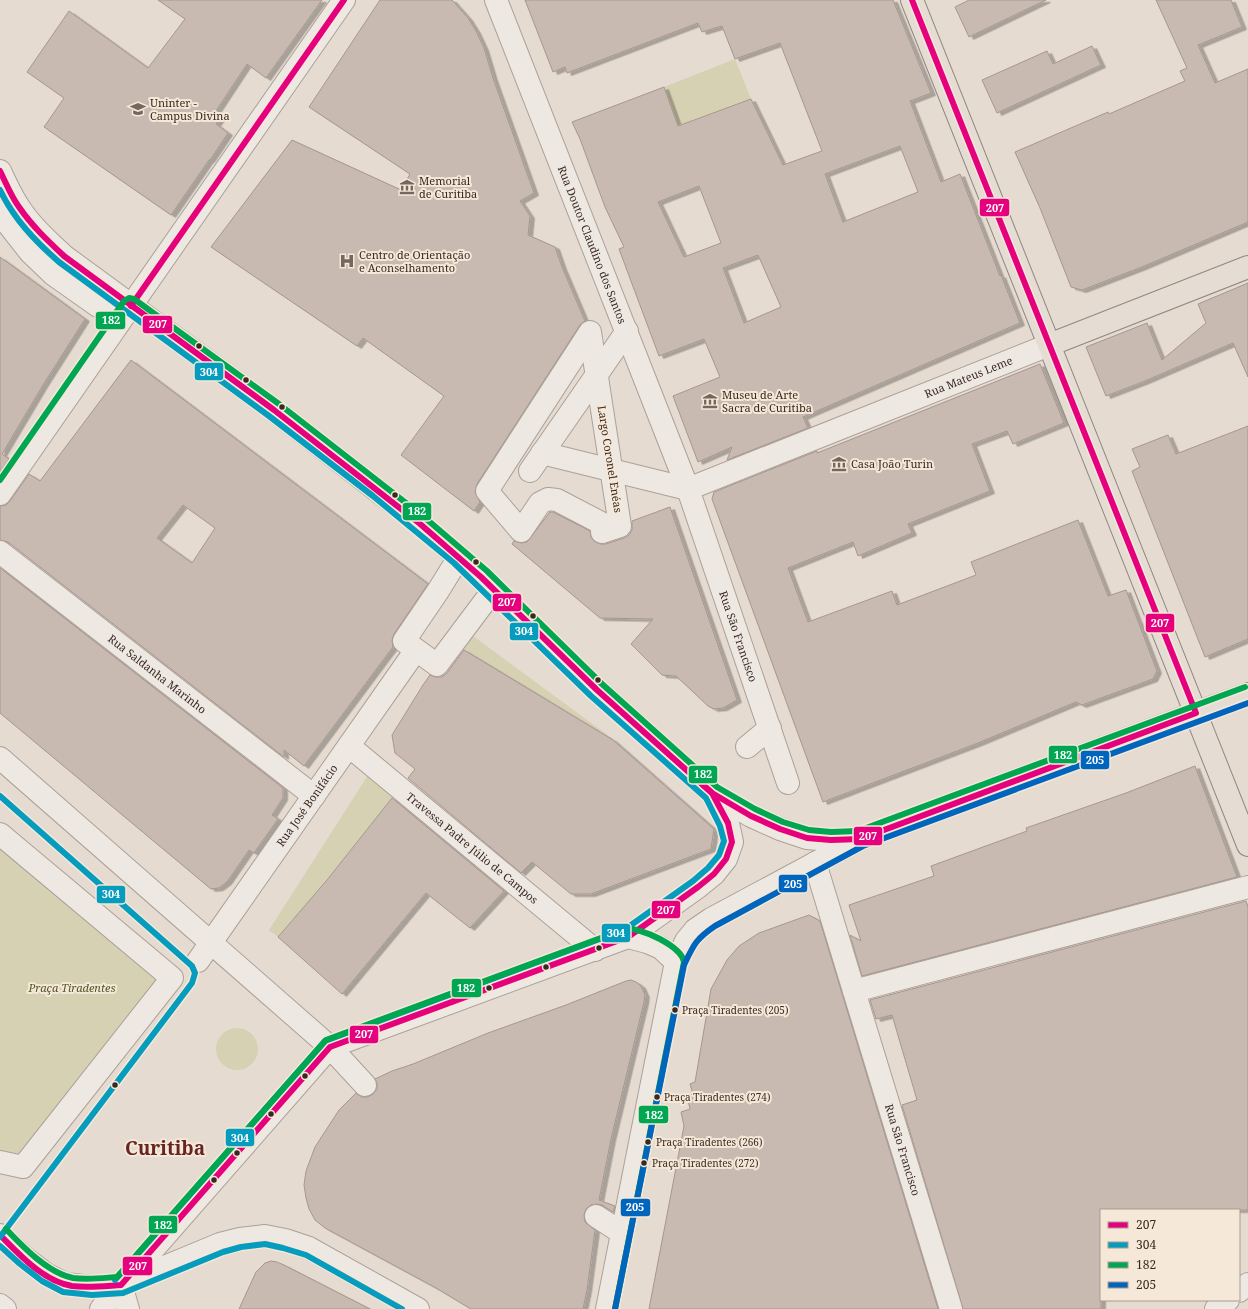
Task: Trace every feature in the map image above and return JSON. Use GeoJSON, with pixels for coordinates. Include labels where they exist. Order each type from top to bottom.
{"type":"FeatureCollection","features":[{"type":"Feature","properties":{"kind":"main road"},"geometry":{"type":"LineString","coordinates":[[912,0],[1248,845]]}},
{"type":"Feature","properties":{"kind":"main road","name":"Rua Mateus Leme"},"geometry":{"type":"LineString","coordinates":[[1049,345],[1248,266]]}},
{"type":"Feature","properties":{"kind":"main road"},"geometry":{"type":"LineString","coordinates":[[1196,713],[1248,694]]}},
{"type":"Feature","properties":{"kind":"street"},"geometry":{"type":"LineString","coordinates":[[0,494],[344,0]]}},
{"type":"Feature","properties":{"kind":"street","name":"Rua Doutor Claudino dos Santos"},"geometry":{"type":"LineString","coordinates":[[496,0],[688,488]]}},
{"type":"Feature","properties":{"kind":"street"},"geometry":{"type":"LineString","coordinates":[[0,171],[9,190],[23,213],[40,234],[64,256],[274,410],[378,490],[459,557],[494,589],[597,690],[712,793],[751,816],[780,829],[807,838],[831,840],[860,839]]}},
{"type":"Feature","properties":{"kind":"street"},"geometry":{"type":"LineString","coordinates":[[0,211],[8,224],[30,252],[54,275],[98,306],[131,306]]}},
{"type":"Feature","properties":{"kind":"street"},"geometry":{"type":"LineString","coordinates":[[530,471],[627,331]]}},
{"type":"Feature","properties":{"kind":"street","name":"Largo Coronel Enéas"},"geometry":{"type":"LineString","coordinates":[[590,332],[620,526],[602,532],[603,524],[557,500],[548,499],[540,503],[521,531],[487,491],[590,332]]}},
{"type":"Feature","properties":{"kind":"street","name":"Rua Mateus Leme"},"geometry":{"type":"LineString","coordinates":[[688,488],[1049,345]]}},
{"type":"Feature","properties":{"kind":"street"},"geometry":{"type":"LineString","coordinates":[[542,453],[688,488]]}},
{"type":"Feature","properties":{"kind":"street","name":"Rua São Francisco"},"geometry":{"type":"LineString","coordinates":[[688,488],[788,783]]}},
{"type":"Feature","properties":{"kind":"street","name":"Rua Saldanha Marinho"},"geometry":{"type":"LineString","coordinates":[[0,552],[314,796]]}},
{"type":"Feature","properties":{"kind":"street"},"geometry":{"type":"LineString","coordinates":[[459,557],[438,591],[404,640],[437,665],[494,589]]}},
{"type":"Feature","properties":{"kind":"street","name":"Rua José Bonifácio"},"geometry":{"type":"LineString","coordinates":[[198,961],[416,650]]}},
{"type":"Feature","properties":{"kind":"street"},"geometry":{"type":"LineString","coordinates":[[607,1309],[676,962],[686,941],[695,930],[711,919],[860,839],[1196,713]]}},
{"type":"Feature","properties":{"kind":"street"},"geometry":{"type":"LineString","coordinates":[[747,746],[770,728]]}},
{"type":"Feature","properties":{"kind":"street","name":"Travessa Padre Júlio de Campos"},"geometry":{"type":"LineString","coordinates":[[349,746],[595,950]]}},
{"type":"Feature","properties":{"kind":"street"},"geometry":{"type":"LineString","coordinates":[[0,758],[330,1047],[365,1085]]}},
{"type":"Feature","properties":{"kind":"street"},"geometry":{"type":"LineString","coordinates":[[101,1309],[330,1047],[628,937],[714,874],[726,859],[732,842],[728,823],[712,793]]}},
{"type":"Feature","properties":{"kind":"street"},"geometry":{"type":"LineString","coordinates":[[0,834],[172,978],[23,1167],[0,1162]]}},
{"type":"Feature","properties":{"kind":"street","name":"Rua São Francisco"},"geometry":{"type":"LineString","coordinates":[[815,863],[951,1309]]}},
{"type":"Feature","properties":{"kind":"street"},"geometry":{"type":"LineString","coordinates":[[854,991],[1248,888]]}},
{"type":"Feature","properties":{"kind":"street"},"geometry":{"type":"LineString","coordinates":[[628,937],[647,942],[661,948],[676,962]]}},
{"type":"Feature","properties":{"kind":"street"},"geometry":{"type":"LineString","coordinates":[[596,1216],[622,1233]]}},
{"type":"Feature","properties":{"kind":"street"},"geometry":{"type":"LineString","coordinates":[[0,1235],[24,1258],[46,1274],[65,1284],[92,1287],[121,1285],[220,1244],[240,1239],[265,1236],[285,1240],[309,1248],[418,1309]]}},
{"type":"Feature","properties":{"kind":"street"},"geometry":{"type":"LineString","coordinates":[[1240,1290],[1248,1284]]}},
{"type":"Feature","properties":{"kind":"street"},"geometry":{"type":"LineString","coordinates":[[121,1285],[128,1309]]}},
{"type":"Feature","properties":{"kind":"street"},"geometry":{"type":"LineString","coordinates":[[1216,1309],[1227,1301]]}},
{"type":"Feature","properties":{"kind":"street"},"geometry":{"type":"LineString","coordinates":[[0,1305],[5,1309]]}},
{"type":"Feature","properties":{"kind":"green space"},"geometry":{"type":"Polygon","coordinates":[[[735,59],[751,99],[639,140],[636,131],[675,117],[664,87],[735,59]]]}},
{"type":"Feature","properties":{"kind":"green space"},"geometry":{"type":"Polygon","coordinates":[[[473,636],[613,739],[452,643],[473,636]]]}},
{"type":"Feature","properties":{"kind":"green space"},"geometry":{"type":"Polygon","coordinates":[[[370,772],[396,793],[327,880],[278,937],[269,930],[370,772]]]}},
{"type":"Feature","properties":{"kind":"green space","name":"Praça Tiradentes"},"geometry":{"type":"Polygon","coordinates":[[[0,834],[172,978],[23,1167],[0,1162],[0,834]]]}},
{"type":"Feature","properties":{"kind":"green space"},"geometry":{"type":"Polygon","coordinates":[[[233,1028],[241,1028],[249,1031],[255,1037],[258,1049],[255,1061],[249,1067],[241,1070],[233,1070],[225,1067],[219,1061],[216,1053],[216,1045],[219,1037],[225,1031],[233,1028]]]}},
{"type":"Feature","properties":{"kind":"building","name":"Uninter - Campus Divina"},"geometry":{"type":"Polygon","coordinates":[[[158,0],[322,0],[266,78],[247,64],[216,111],[222,116],[216,124],[228,133],[171,215],[44,127],[64,98],[27,72],[69,11],[148,68],[185,19],[158,0]]]}},
{"type":"Feature","properties":{"kind":"building"},"geometry":{"type":"Polygon","coordinates":[[[380,0],[452,0],[468,18],[484,48],[493,78],[534,193],[520,201],[530,216],[528,235],[555,247],[585,321],[580,325],[477,484],[475,492],[480,502],[474,511],[401,455],[444,396],[363,338],[357,346],[211,247],[292,140],[401,190],[410,174],[309,107],[380,0]]]}},
{"type":"Feature","properties":{"kind":"building"},"geometry":{"type":"Polygon","coordinates":[[[525,0],[893,0],[931,93],[910,101],[941,182],[960,174],[1020,323],[803,417],[808,428],[727,460],[732,447],[698,462],[673,396],[720,377],[704,339],[659,356],[619,249],[624,247],[605,207],[580,139],[572,122],[664,87],[678,126],[751,99],[783,165],[822,151],[780,43],[735,59],[722,26],[702,32],[698,23],[567,73],[565,67],[553,72],[525,0]],[[900,146],[825,174],[843,222],[918,192],[900,146]],[[699,186],[658,202],[684,257],[721,243],[699,186]],[[758,255],[723,268],[744,323],[781,307],[758,255]]]}},
{"type":"Feature","properties":{"kind":"building"},"geometry":{"type":"Polygon","coordinates":[[[969,0],[1046,0],[969,37],[955,7],[969,0]]]}},
{"type":"Feature","properties":{"kind":"building"},"geometry":{"type":"Polygon","coordinates":[[[1156,0],[1231,0],[1242,27],[1198,45],[1215,83],[1248,69],[1248,222],[1142,267],[1082,290],[1071,287],[1040,208],[1015,152],[1185,81],[1180,71],[1187,68],[1156,0]]]}},
{"type":"Feature","properties":{"kind":"building"},"geometry":{"type":"Polygon","coordinates":[[[1092,46],[1101,65],[997,113],[982,80],[1047,51],[1053,64],[1092,46]]]}},
{"type":"Feature","properties":{"kind":"building"},"geometry":{"type":"Polygon","coordinates":[[[0,257],[85,319],[43,385],[2,454],[9,459],[0,472],[0,257]]]}},
{"type":"Feature","properties":{"kind":"building"},"geometry":{"type":"Polygon","coordinates":[[[1248,283],[1248,377],[1233,343],[1106,396],[1086,347],[1147,323],[1162,360],[1206,323],[1198,304],[1248,283]]]}},
{"type":"Feature","properties":{"kind":"building"},"geometry":{"type":"Polygon","coordinates":[[[131,360],[428,584],[394,634],[392,640],[393,647],[304,766],[284,750],[284,757],[8,542],[0,540],[0,506],[6,505],[10,501],[29,474],[40,481],[131,360]],[[183,505],[157,538],[192,563],[215,528],[183,505]]]}},
{"type":"Feature","properties":{"kind":"building"},"geometry":{"type":"Polygon","coordinates":[[[1040,364],[1064,423],[1013,444],[1007,431],[972,444],[990,491],[908,524],[912,533],[858,556],[853,542],[788,568],[808,622],[892,591],[897,605],[976,575],[971,562],[1078,520],[1108,596],[1126,590],[1157,671],[1153,679],[1082,705],[1076,702],[978,743],[823,802],[712,499],[714,492],[817,451],[817,453],[1040,364]]]}},
{"type":"Feature","properties":{"kind":"building"},"geometry":{"type":"Polygon","coordinates":[[[1248,426],[1248,639],[1205,657],[1132,471],[1140,467],[1132,449],[1168,435],[1176,454],[1248,426]]]}},
{"type":"Feature","properties":{"kind":"building"},"geometry":{"type":"Polygon","coordinates":[[[670,507],[737,700],[723,708],[714,709],[708,706],[676,676],[662,675],[631,644],[653,619],[600,618],[512,544],[514,541],[521,543],[527,542],[550,512],[553,512],[590,531],[591,537],[594,541],[600,544],[606,544],[629,535],[632,530],[632,521],[670,507]]]}},
{"type":"Feature","properties":{"kind":"building"},"geometry":{"type":"Polygon","coordinates":[[[0,568],[283,788],[283,798],[272,815],[278,819],[254,853],[249,850],[227,882],[219,888],[211,889],[0,713],[0,568]]]}},
{"type":"Feature","properties":{"kind":"building"},"geometry":{"type":"Polygon","coordinates":[[[464,650],[613,740],[714,829],[711,849],[591,894],[571,894],[532,862],[521,873],[408,778],[415,769],[395,753],[392,735],[423,685],[430,675],[442,677],[447,673],[464,650]]]}},
{"type":"Feature","properties":{"kind":"building"},"geometry":{"type":"Polygon","coordinates":[[[1195,766],[1237,877],[862,976],[850,935],[861,941],[849,905],[934,876],[931,866],[1027,831],[1026,828],[1126,793],[1195,766]]]}},
{"type":"Feature","properties":{"kind":"building"},"geometry":{"type":"Polygon","coordinates":[[[392,798],[504,891],[470,928],[426,893],[342,994],[278,937],[327,880],[392,798]]]}},
{"type":"Feature","properties":{"kind":"building"},"geometry":{"type":"Polygon","coordinates":[[[1246,901],[1248,907],[1248,1210],[1100,1209],[1101,1309],[963,1309],[902,1105],[917,1100],[892,1015],[876,1019],[870,1000],[1246,901]]]}},
{"type":"Feature","properties":{"kind":"building"},"geometry":{"type":"Polygon","coordinates":[[[809,915],[820,921],[938,1309],[649,1309],[684,1126],[681,1112],[690,1109],[687,1096],[693,1094],[690,1084],[695,1082],[711,989],[727,960],[739,946],[759,933],[809,915]]]}},
{"type":"Feature","properties":{"kind":"building"},"geometry":{"type":"Polygon","coordinates":[[[631,980],[641,986],[645,995],[644,1002],[611,1139],[599,1200],[615,1206],[613,1212],[602,1205],[591,1205],[586,1209],[584,1215],[585,1222],[595,1230],[583,1309],[471,1309],[436,1288],[325,1228],[315,1220],[309,1209],[306,1198],[304,1185],[306,1171],[315,1147],[339,1110],[356,1093],[362,1097],[368,1097],[377,1089],[375,1079],[392,1071],[413,1064],[488,1033],[631,980]]]}},
{"type":"Feature","properties":{"kind":"building"},"geometry":{"type":"Polygon","coordinates":[[[271,1261],[284,1265],[370,1309],[239,1309],[256,1272],[265,1263],[271,1261]]]}},
{"type":"Feature","properties":{"kind":"transit line","name":"207"},"geometry":{"type":"LineString","coordinates":[[131,306],[344,0]]}},
{"type":"Feature","properties":{"kind":"transit line","name":"207"},"geometry":{"type":"LineString","coordinates":[[0,171],[14,198],[29,221],[64,256],[274,410],[419,523],[481,577],[597,690],[712,793],[751,816],[780,829],[807,838],[831,840],[860,839],[1196,713],[912,0]]}},
{"type":"Feature","properties":{"kind":"transit line","name":"304"},"geometry":{"type":"LineString","coordinates":[[0,190],[18,220],[59,262],[269,416],[373,496],[454,563],[591,696],[706,798],[720,826],[724,841],[719,855],[708,868],[693,881],[624,930],[325,1041],[115,1280]]}},
{"type":"Feature","properties":{"kind":"transit line","name":"182"},"geometry":{"type":"LineString","coordinates":[[0,480],[124,301],[129,298],[134,299],[279,404],[424,517],[487,571],[602,684],[717,787],[755,809],[783,822],[809,830],[831,832],[858,831],[1245,687]]}},
{"type":"Feature","properties":{"kind":"transit line","name":"205"},"geometry":{"type":"LineString","coordinates":[[615,1309],[684,965],[699,939],[715,926],[863,846],[1248,703]]}},
{"type":"Feature","properties":{"kind":"transit line","name":"207"},"geometry":{"type":"LineString","coordinates":[[0,1235],[33,1266],[51,1279],[72,1286],[96,1287],[121,1285],[330,1047],[628,937],[714,874],[726,859],[732,842],[728,823],[712,793],[702,784]]}},
{"type":"Feature","properties":{"kind":"transit line","name":"304"},"geometry":{"type":"LineString","coordinates":[[0,796],[192,966],[195,973],[192,983],[0,1237]]}},
{"type":"Feature","properties":{"kind":"transit line","name":"182"},"geometry":{"type":"LineString","coordinates":[[6,1229],[20,1244],[54,1271],[73,1278],[95,1279],[117,1277],[326,1040],[625,929],[632,929],[650,934],[668,944],[676,950],[684,962],[615,1309]]}},
{"type":"Feature","properties":{"kind":"transit line","name":"304"},"geometry":{"type":"LineString","coordinates":[[0,1246],[42,1281],[63,1292],[92,1295],[123,1293],[223,1252],[241,1247],[265,1244],[306,1255],[402,1309]]}},
{"type":"Feature","properties":{"kind":"place","name":"Uninter - Campus Divina"},"geometry":{"type":"Point","coordinates":[138,109]}},
{"type":"Feature","properties":{"kind":"place","name":"Memorial de Curitiba"},"geometry":{"type":"Point","coordinates":[407,187]}},
{"type":"Feature","properties":{"kind":"place","name":"Centro de Orientação e Aconselhamento"},"geometry":{"type":"Point","coordinates":[347,261]}},
{"type":"Feature","properties":{"kind":"place","name":"Museu de Arte Sacra de Curitiba"},"geometry":{"type":"Point","coordinates":[710,401]}},
{"type":"Feature","properties":{"kind":"place","name":"Casa João Turin"},"geometry":{"type":"Point","coordinates":[839,464]}},
{"type":"Feature","properties":{"kind":"place","name":"Praça Tiradentes (205)"},"geometry":{"type":"Point","coordinates":[675,1010]}},
{"type":"Feature","properties":{"kind":"place","name":"Praça Tiradentes (274)"},"geometry":{"type":"Point","coordinates":[657,1097]}},
{"type":"Feature","properties":{"kind":"place","name":"Praça Tiradentes (266)"},"geometry":{"type":"Point","coordinates":[648,1142]}},
{"type":"Feature","properties":{"kind":"place","name":"Praça Tiradentes (272)"},"geometry":{"type":"Point","coordinates":[644,1163]}},
{"type":"Feature","properties":{"kind":"district","name":"Curitiba"},"geometry":{"type":"Point","coordinates":[165,1148]}}]}
